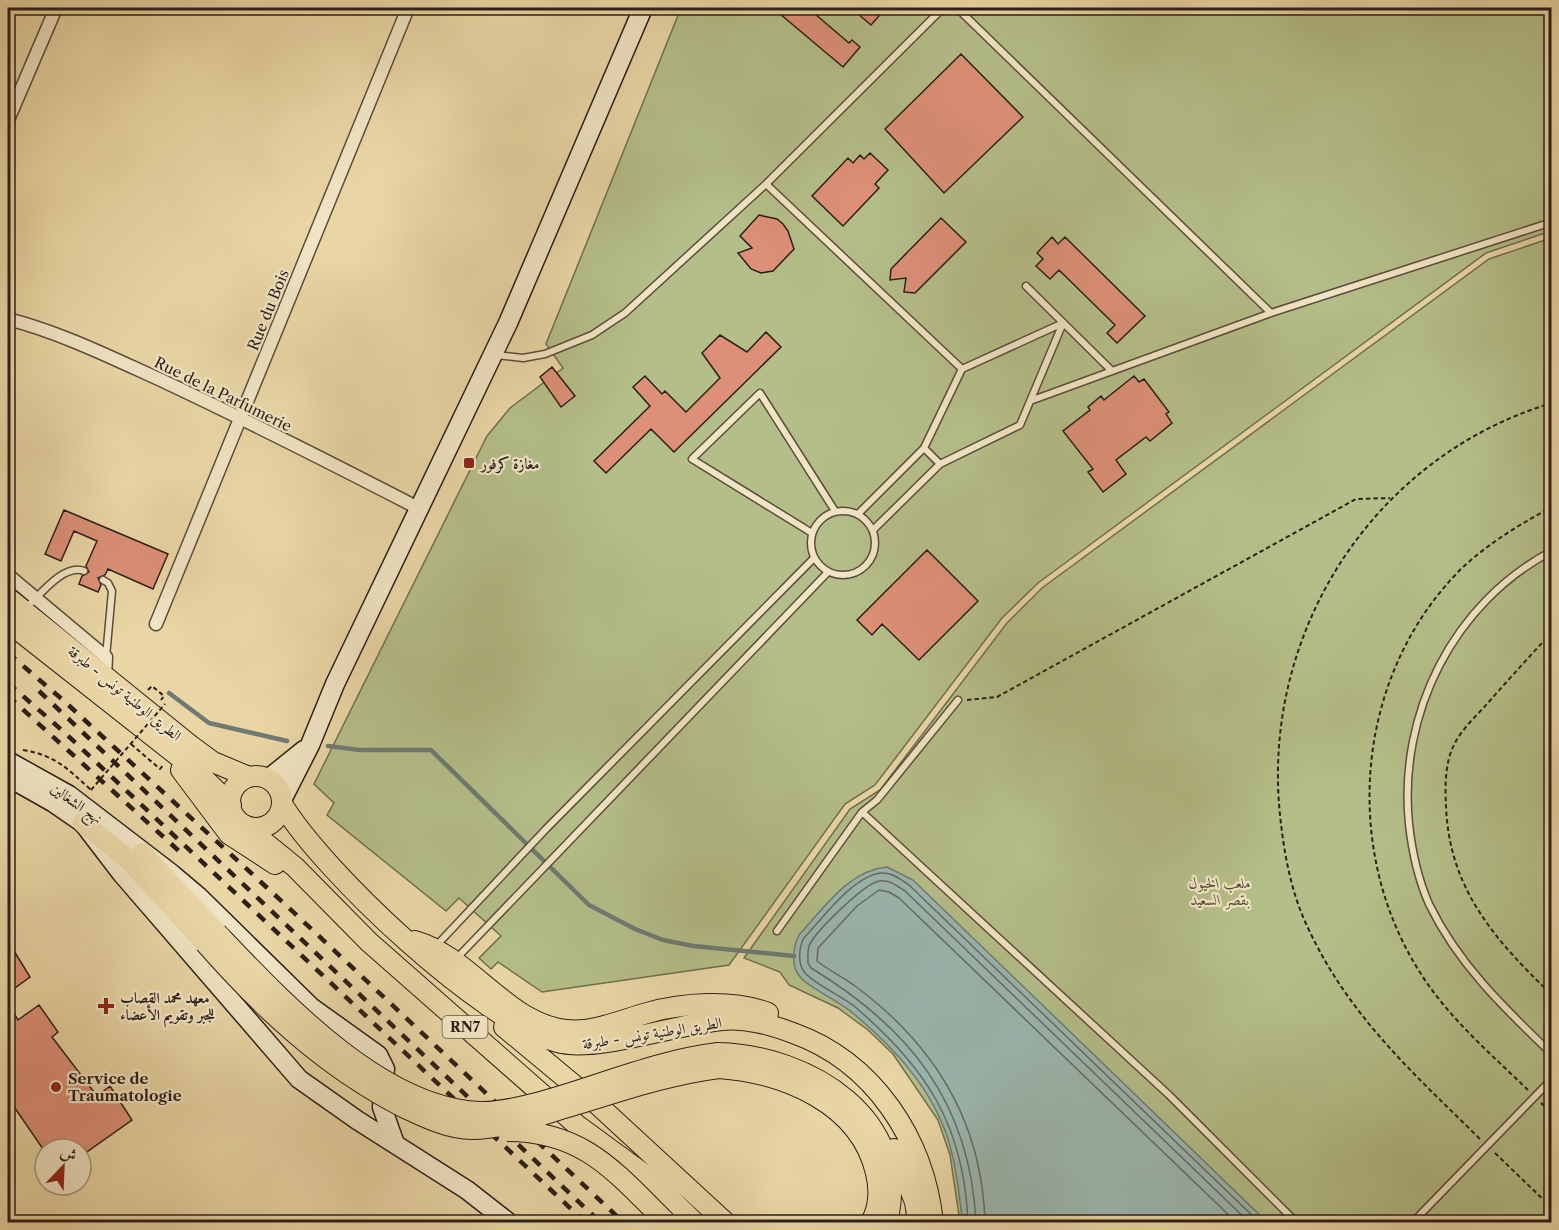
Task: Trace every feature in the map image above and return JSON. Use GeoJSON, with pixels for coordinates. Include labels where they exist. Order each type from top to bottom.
{"type":"FeatureCollection","features":[{"type":"Feature","properties":{"kind":"main road","name":"الطريق الوطنية تونس - طبرقة"},"geometry":{"type":"LineString","coordinates":[[8,598],[156,741],[212,784],[231,805]]}},
{"type":"Feature","properties":{"kind":"main road","name":"الطريق الوطنية تونس - طبرقة"},"geometry":{"type":"LineString","coordinates":[[22,611],[106,667],[213,762],[258,778]]}},
{"type":"Feature","properties":{"kind":"main road","name":"RN7"},"geometry":{"type":"LineString","coordinates":[[156,741],[201,793],[217,821],[229,834],[323,897]]}},
{"type":"Feature","properties":{"kind":"main road","name":"RN7"},"geometry":{"type":"LineString","coordinates":[[258,778],[275,784],[282,802]]}},
{"type":"Feature","properties":{"kind":"main road"},"geometry":{"type":"LineString","coordinates":[[231,805],[236,786],[258,778]]}},
{"type":"Feature","properties":{"kind":"main road","name":"الطريق الوطنية تونس - طبرقة"},"geometry":{"type":"LineString","coordinates":[[282,802],[315,850],[405,938],[465,990],[532,1032],[557,1042],[573,1045],[594,1044],[723,1020],[751,1020],[803,1036],[848,1062],[892,1108],[920,1163],[933,1222]]}},
{"type":"Feature","properties":{"kind":"main road"},"geometry":{"type":"LineString","coordinates":[[242,824],[251,827],[264,826],[277,817],[282,802]]}},
{"type":"Feature","properties":{"kind":"main road","name":"RN7"},"geometry":{"type":"LineString","coordinates":[[231,805],[236,818],[242,824],[295,867],[369,942],[577,1125],[648,1177],[694,1222]]}},
{"type":"Feature","properties":{"kind":"main road"},"geometry":{"type":"LineString","coordinates":[[83,823],[142,873],[315,1031],[404,1090],[452,1108],[483,1112],[525,1106],[652,1066],[689,1057],[718,1061],[795,1085],[820,1098],[844,1117],[857,1131],[874,1163],[879,1198],[871,1222]]}},
{"type":"Feature","properties":{"kind":"main road"},"geometry":{"type":"LineString","coordinates":[[142,853],[211,938],[242,985],[273,1015],[329,1061],[388,1099],[422,1117],[472,1129],[542,1132],[578,1146],[610,1170],[666,1222]]}},
{"type":"Feature","properties":{"kind":"main road"},"geometry":{"type":"LineString","coordinates":[[405,938],[435,947],[517,1009],[555,1028],[584,1030],[664,1009],[727,1006],[760,1010],[778,1018],[803,1036]]}},
{"type":"Feature","properties":{"kind":"main road"},"geometry":{"type":"LineString","coordinates":[[465,990],[494,1019],[598,1105],[725,1222]]}},
{"type":"Feature","properties":{"kind":"main road"},"geometry":{"type":"LineString","coordinates":[[472,1129],[533,1117],[718,1061],[752,1057],[800,1072],[832,1088],[863,1113],[892,1145],[915,1202],[918,1222]]}},
{"type":"Feature","properties":{"kind":"main road"},"geometry":{"type":"LineString","coordinates":[[863,1113],[884,1151],[890,1168],[893,1185],[887,1222]]}},
{"type":"Feature","properties":{"kind":"main road"},"geometry":{"type":"LineString","coordinates":[[648,1177],[706,1222]]}},
{"type":"Feature","properties":{"kind":"street"},"geometry":{"type":"LineString","coordinates":[[8,120],[56,8]]}},
{"type":"Feature","properties":{"kind":"street","name":"Rue du Bois"},"geometry":{"type":"LineString","coordinates":[[156,624],[408,8]]}},
{"type":"Feature","properties":{"kind":"street"},"geometry":{"type":"LineString","coordinates":[[282,802],[310,746],[335,684],[492,355],[643,8]]}},
{"type":"Feature","properties":{"kind":"street","name":"Rue de la Parfumerie"},"geometry":{"type":"LineString","coordinates":[[8,319],[40,327],[86,345],[241,417],[420,509]]}},
{"type":"Feature","properties":{"kind":"street"},"geometry":{"type":"LineString","coordinates":[[8,575],[22,611]]}},
{"type":"Feature","properties":{"kind":"street"},"geometry":{"type":"LineString","coordinates":[[258,778],[310,746]]}},
{"type":"Feature","properties":{"kind":"street","name":"نهج الشغالين"},"geometry":{"type":"LineString","coordinates":[[8,761],[69,795],[198,896],[311,1007],[378,1055],[385,1069],[382,1107]]}},
{"type":"Feature","properties":{"kind":"street"},"geometry":{"type":"LineString","coordinates":[[10,785],[54,802],[83,823],[122,874],[299,1079],[357,1120],[467,1190],[508,1222]]}},
{"type":"Feature","properties":{"kind":"street"},"geometry":{"type":"LineString","coordinates":[[357,1120],[382,1107],[395,1144]]}},
{"type":"Feature","properties":{"kind":"lane"},"geometry":{"type":"LineString","coordinates":[[492,355],[523,358],[545,354],[592,335],[625,314],[766,184],[943,8]]}},
{"type":"Feature","properties":{"kind":"lane"},"geometry":{"type":"LineString","coordinates":[[957,8],[1271,313]]}},
{"type":"Feature","properties":{"kind":"lane"},"geometry":{"type":"LineString","coordinates":[[766,184],[962,369]]}},
{"type":"Feature","properties":{"kind":"lane"},"geometry":{"type":"LineString","coordinates":[[1030,401],[1271,313],[1551,222]]}},
{"type":"Feature","properties":{"kind":"lane"},"geometry":{"type":"LineString","coordinates":[[1026,286],[1111,370]]}},
{"type":"Feature","properties":{"kind":"lane"},"geometry":{"type":"LineString","coordinates":[[858,514],[924,448],[962,369],[1063,323]]}},
{"type":"Feature","properties":{"kind":"lane"},"geometry":{"type":"LineString","coordinates":[[873,531],[940,464],[1020,425],[1063,323]]}},
{"type":"Feature","properties":{"kind":"lane"},"geometry":{"type":"LineString","coordinates":[[812,533],[692,459],[760,393],[835,511]]}},
{"type":"Feature","properties":{"kind":"lane"},"geometry":{"type":"LineString","coordinates":[[924,448],[940,464]]}},
{"type":"Feature","properties":{"kind":"lane"},"geometry":{"type":"LineString","coordinates":[[847,510],[858,514],[866,520],[873,531],[875,549],[871,560],[862,569],[850,574],[828,572],[814,558],[811,546],[812,533],[818,522],[835,511],[847,510]]}},
{"type":"Feature","properties":{"kind":"lane"},"geometry":{"type":"LineString","coordinates":[[1551,551],[1533,561],[1488,597],[1456,636],[1424,698],[1412,738],[1406,795],[1412,851],[1428,902],[1454,950],[1489,992],[1551,1054]]}},
{"type":"Feature","properties":{"kind":"lane"},"geometry":{"type":"LineString","coordinates":[[435,947],[526,853],[546,829],[814,558]]}},
{"type":"Feature","properties":{"kind":"lane"},"geometry":{"type":"LineString","coordinates":[[22,611],[67,571],[77,568],[84,572]]}},
{"type":"Feature","properties":{"kind":"lane"},"geometry":{"type":"LineString","coordinates":[[455,960],[828,572]]}},
{"type":"Feature","properties":{"kind":"lane"},"geometry":{"type":"LineString","coordinates":[[103,580],[111,586],[112,591],[106,667]]}},
{"type":"Feature","properties":{"kind":"lane"},"geometry":{"type":"LineString","coordinates":[[777,931],[862,812],[878,800],[958,700]]}},
{"type":"Feature","properties":{"kind":"lane"},"geometry":{"type":"LineString","coordinates":[[862,812],[1169,1095],[1296,1222]]}},
{"type":"Feature","properties":{"kind":"lane"},"geometry":{"type":"LineString","coordinates":[[1413,1222],[1551,1079]]}},
{"type":"Feature","properties":{"kind":"path"},"geometry":{"type":"LineString","coordinates":[[1551,403],[1519,412],[1454,446],[1391,498],[1346,552],[1306,625],[1287,686],[1276,776],[1285,855],[1307,926],[1344,995],[1392,1054],[1551,1208]]}},
{"type":"Feature","properties":{"kind":"path"},"geometry":{"type":"LineString","coordinates":[[958,700],[997,697],[1356,499],[1391,498]]}},
{"type":"Feature","properties":{"kind":"path"},"geometry":{"type":"LineString","coordinates":[[1551,507],[1515,526],[1462,568],[1425,613],[1392,674],[1375,732],[1368,797],[1375,862],[1393,921],[1423,978],[1464,1026],[1551,1113]]}},
{"type":"Feature","properties":{"kind":"path"},"geometry":{"type":"LineString","coordinates":[[1551,633],[1472,720],[1453,747],[1445,787],[1447,835],[1460,879],[1483,921],[1513,958],[1551,995]]}},
{"type":"Feature","properties":{"kind":"path"},"geometry":{"type":"LineString","coordinates":[[57,760],[92,790],[165,704],[160,700],[164,696],[152,686],[147,691],[141,685]]}},
{"type":"Feature","properties":{"kind":"path"},"geometry":{"type":"LineString","coordinates":[[131,744],[160,769]]}},
{"type":"Feature","properties":{"kind":"green space"},"geometry":{"type":"Polygon","coordinates":[[[681,8],[1551,8],[1551,231],[1486,253],[1038,583],[1002,618],[875,785],[845,804],[729,965],[542,992],[498,962],[491,969],[479,958],[501,936],[459,898],[446,911],[327,815],[334,803],[314,784],[487,436],[510,408],[563,368],[546,344],[681,8]]]}},
{"type":"Feature","properties":{"kind":"green space","name":"ملعب الخيول بقصر السعيد"},"geometry":{"type":"Polygon","coordinates":[[[1551,238],[1551,1222],[960,1222],[950,1155],[938,1120],[893,1054],[868,1030],[838,1008],[789,985],[780,972],[744,958],[850,809],[880,790],[1007,623],[1042,588],[1489,259],[1551,238]]]}},
{"type":"Feature","properties":{"kind":"water"},"geometry":{"type":"Polygon","coordinates":[[[887,867],[913,880],[1267,1222],[963,1222],[952,1154],[946,1133],[927,1094],[915,1076],[886,1043],[848,1009],[801,978],[795,968],[794,951],[799,935],[827,903],[861,875],[887,867]]]}},
{"type":"Feature","properties":{"kind":"building"},"geometry":{"type":"Polygon","coordinates":[[[773,8],[808,8],[849,43],[852,40],[860,47],[843,67],[773,8]]]}},
{"type":"Feature","properties":{"kind":"building"},"geometry":{"type":"Polygon","coordinates":[[[851,8],[886,8],[871,25],[851,8]]]}},
{"type":"Feature","properties":{"kind":"building"},"geometry":{"type":"Polygon","coordinates":[[[961,54],[1023,117],[944,193],[885,129],[961,54]]]}},
{"type":"Feature","properties":{"kind":"building"},"geometry":{"type":"Polygon","coordinates":[[[870,153],[888,170],[875,184],[879,188],[843,226],[812,196],[848,158],[853,163],[860,155],[864,159],[870,153]]]}},
{"type":"Feature","properties":{"kind":"building"},"geometry":{"type":"Polygon","coordinates":[[[759,215],[777,219],[783,224],[794,249],[773,271],[761,273],[751,269],[738,253],[752,248],[740,236],[759,215]]]}},
{"type":"Feature","properties":{"kind":"building"},"geometry":{"type":"Polygon","coordinates":[[[941,218],[966,242],[915,293],[904,292],[906,278],[890,280],[891,269],[941,218]]]}},
{"type":"Feature","properties":{"kind":"building"},"geometry":{"type":"Polygon","coordinates":[[[1052,237],[1058,244],[1065,237],[1145,316],[1117,343],[1107,333],[1115,325],[1059,270],[1050,279],[1036,266],[1043,259],[1037,253],[1052,237]]]}},
{"type":"Feature","properties":{"kind":"building"},"geometry":{"type":"Polygon","coordinates":[[[766,332],[781,347],[674,452],[651,429],[606,473],[594,461],[650,406],[633,387],[645,376],[662,394],[665,391],[686,412],[720,378],[702,353],[720,335],[747,352],[766,332]]]}},
{"type":"Feature","properties":{"kind":"building"},"geometry":{"type":"Polygon","coordinates":[[[552,367],[575,396],[561,407],[540,377],[552,367]]]}},
{"type":"Feature","properties":{"kind":"building"},"geometry":{"type":"Polygon","coordinates":[[[1134,376],[1139,382],[1144,379],[1169,412],[1166,414],[1172,423],[1150,441],[1146,437],[1116,460],[1126,474],[1103,492],[1088,472],[1093,469],[1063,431],[1090,410],[1088,407],[1101,396],[1104,400],[1134,376]]]}},
{"type":"Feature","properties":{"kind":"building"},"geometry":{"type":"Polygon","coordinates":[[[64,510],[168,554],[153,589],[108,569],[105,575],[98,578],[101,585],[98,592],[79,584],[82,576],[89,572],[86,566],[97,541],[74,531],[61,561],[45,554],[64,510]]]}},
{"type":"Feature","properties":{"kind":"building"},"geometry":{"type":"Polygon","coordinates":[[[927,550],[978,601],[919,660],[882,624],[872,635],[857,620],[927,550]]]}},
{"type":"Feature","properties":{"kind":"building"},"geometry":{"type":"Polygon","coordinates":[[[8,941],[30,977],[8,993],[8,941]]]}},
{"type":"Feature","properties":{"kind":"building"},"geometry":{"type":"Polygon","coordinates":[[[8,1004],[18,1020],[39,1005],[58,1032],[52,1037],[97,1096],[110,1086],[132,1120],[93,1148],[93,1137],[35,1137],[8,1098],[8,1004]]]}},
{"type":"Feature","properties":{"kind":"waterway"},"geometry":{"type":"LineString","coordinates":[[169,693],[209,723],[287,741]]}},
{"type":"Feature","properties":{"kind":"waterway"},"geometry":{"type":"LineString","coordinates":[[328,746],[360,750],[431,750],[589,905],[635,929],[663,940],[693,946],[794,956]]}},
{"type":"Feature","properties":{"kind":"railway"},"geometry":{"type":"LineString","coordinates":[[8,653],[64,701],[288,907],[623,1222]]}},
{"type":"Feature","properties":{"kind":"railway"},"geometry":{"type":"LineString","coordinates":[[8,683],[64,732],[585,1222]]}},
{"type":"Feature","properties":{"kind":"railway"},"geometry":{"type":"LineString","coordinates":[[39,691],[600,1222]]}},
{"type":"Feature","properties":{"kind":"railway"},"geometry":{"type":"LineString","coordinates":[[8,696],[179,851]]}},
{"type":"Feature","properties":{"kind":"place","name":"مغازة كرفور"},"geometry":{"type":"Point","coordinates":[469,463]}},
{"type":"Feature","properties":{"kind":"place","name":"معهد محمد القصاب للجبر وتقويم الأعضاء"},"geometry":{"type":"Point","coordinates":[106,1006]}},
{"type":"Feature","properties":{"kind":"place","name":"Service de Traumatologie"},"geometry":{"type":"Point","coordinates":[56,1087]}}]}
